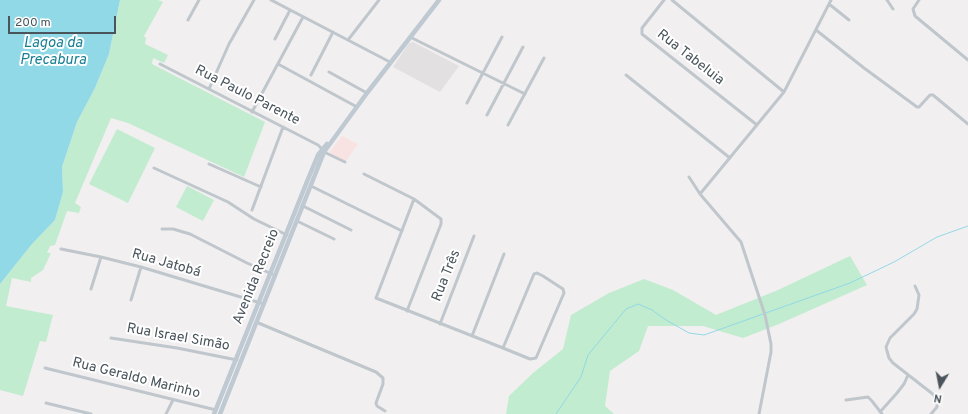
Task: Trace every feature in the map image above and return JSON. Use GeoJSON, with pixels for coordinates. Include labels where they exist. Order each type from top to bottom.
{"type":"FeatureCollection","features":[{"type":"Feature","properties":{"kind":"main road"},"geometry":{"type":"LineString","coordinates":[[323,150],[439,0]]}},
{"type":"Feature","properties":{"kind":"main road","name":"Avenida Recreio"},"geometry":{"type":"LineString","coordinates":[[288,236],[297,221],[323,150]]}},
{"type":"Feature","properties":{"kind":"main road","name":"Avenida Recreio"},"geometry":{"type":"LineString","coordinates":[[218,412],[273,275],[308,179],[323,150]]}},
{"type":"Feature","properties":{"kind":"street"},"geometry":{"type":"LineString","coordinates":[[188,20],[198,0]]}},
{"type":"Feature","properties":{"kind":"street"},"geometry":{"type":"LineString","coordinates":[[209,89],[229,44],[254,0]]}},
{"type":"Feature","properties":{"kind":"street"},"geometry":{"type":"LineString","coordinates":[[271,0],[390,62]]}},
{"type":"Feature","properties":{"kind":"street"},"geometry":{"type":"LineString","coordinates":[[348,40],[378,0]]}},
{"type":"Feature","properties":{"kind":"street","name":"Rua Tabeluia"},"geometry":{"type":"LineString","coordinates":[[664,0],[642,28],[642,34],[757,125]]}},
{"type":"Feature","properties":{"kind":"street"},"geometry":{"type":"LineString","coordinates":[[672,0],[784,92]]}},
{"type":"Feature","properties":{"kind":"street"},"geometry":{"type":"LineString","coordinates":[[700,194],[784,92],[831,0]]}},
{"type":"Feature","properties":{"kind":"street"},"geometry":{"type":"LineString","coordinates":[[887,0],[893,9]]}},
{"type":"Feature","properties":{"kind":"street"},"geometry":{"type":"LineString","coordinates":[[919,0],[912,9],[915,16],[968,60]]}},
{"type":"Feature","properties":{"kind":"street"},"geometry":{"type":"LineString","coordinates":[[829,4],[849,20]]}},
{"type":"Feature","properties":{"kind":"street"},"geometry":{"type":"LineString","coordinates":[[275,39],[290,10]]}},
{"type":"Feature","properties":{"kind":"street"},"geometry":{"type":"LineString","coordinates":[[252,112],[303,17]]}},
{"type":"Feature","properties":{"kind":"street"},"geometry":{"type":"LineString","coordinates":[[816,30],[917,107],[919,107],[930,95],[933,95],[968,124]]}},
{"type":"Feature","properties":{"kind":"street"},"geometry":{"type":"LineString","coordinates":[[311,74],[334,32]]}},
{"type":"Feature","properties":{"kind":"street"},"geometry":{"type":"LineString","coordinates":[[410,37],[525,94]]}},
{"type":"Feature","properties":{"kind":"street"},"geometry":{"type":"LineString","coordinates":[[466,104],[502,37]]}},
{"type":"Feature","properties":{"kind":"street"},"geometry":{"type":"LineString","coordinates":[[487,115],[523,47]]}},
{"type":"Feature","properties":{"kind":"street"},"geometry":{"type":"LineString","coordinates":[[508,125],[544,58]]}},
{"type":"Feature","properties":{"kind":"street","name":"Rua Paulo Parente"},"geometry":{"type":"LineString","coordinates":[[160,64],[318,145],[323,150],[345,162]]}},
{"type":"Feature","properties":{"kind":"street"},"geometry":{"type":"LineString","coordinates":[[278,64],[357,107]]}},
{"type":"Feature","properties":{"kind":"street"},"geometry":{"type":"LineString","coordinates":[[329,72],[367,92]]}},
{"type":"Feature","properties":{"kind":"street"},"geometry":{"type":"LineString","coordinates":[[626,75],[730,158]]}},
{"type":"Feature","properties":{"kind":"street"},"geometry":{"type":"LineString","coordinates":[[252,210],[283,127]]}},
{"type":"Feature","properties":{"kind":"street"},"geometry":{"type":"LineString","coordinates":[[209,164],[261,187]]}},
{"type":"Feature","properties":{"kind":"street"},"geometry":{"type":"LineString","coordinates":[[154,168],[228,202],[254,219],[288,236]]}},
{"type":"Feature","properties":{"kind":"street"},"geometry":{"type":"LineString","coordinates":[[364,174],[414,199],[439,216],[441,220],[441,224],[407,311]]}},
{"type":"Feature","properties":{"kind":"street"},"geometry":{"type":"LineString","coordinates":[[689,177],[700,194],[741,242],[763,307],[771,344],[771,355],[759,414]]}},
{"type":"Feature","properties":{"kind":"street"},"geometry":{"type":"LineString","coordinates":[[310,186],[402,230]]}},
{"type":"Feature","properties":{"kind":"street"},"geometry":{"type":"LineString","coordinates":[[414,199],[376,298],[440,324],[530,359],[535,360],[564,293],[563,289],[543,276],[535,273],[502,348]]}},
{"type":"Feature","properties":{"kind":"street"},"geometry":{"type":"LineString","coordinates":[[303,206],[351,230]]}},
{"type":"Feature","properties":{"kind":"street"},"geometry":{"type":"LineString","coordinates":[[297,221],[334,239]]}},
{"type":"Feature","properties":{"kind":"street"},"geometry":{"type":"LineString","coordinates":[[162,229],[173,229],[190,234],[273,275]]}},
{"type":"Feature","properties":{"kind":"street","name":"Rua Três"},"geometry":{"type":"LineString","coordinates":[[440,324],[474,236]]}},
{"type":"Feature","properties":{"kind":"street","name":"Rua Jatobá"},"geometry":{"type":"LineString","coordinates":[[61,249],[141,267],[262,303]]}},
{"type":"Feature","properties":{"kind":"street"},"geometry":{"type":"LineString","coordinates":[[472,336],[504,254]]}},
{"type":"Feature","properties":{"kind":"street"},"geometry":{"type":"LineString","coordinates":[[91,289],[101,257]]}},
{"type":"Feature","properties":{"kind":"street"},"geometry":{"type":"LineString","coordinates":[[131,300],[141,267]]}},
{"type":"Feature","properties":{"kind":"street"},"geometry":{"type":"LineString","coordinates":[[915,286],[919,295],[917,309],[914,314],[890,338],[886,347],[887,354],[893,363],[934,395],[937,407],[931,414]]}},
{"type":"Feature","properties":{"kind":"street"},"geometry":{"type":"LineString","coordinates":[[255,321],[376,372],[380,375],[383,381],[376,403],[377,406],[385,411]]}},
{"type":"Feature","properties":{"kind":"street","name":"Rua Israel Simão"},"geometry":{"type":"LineString","coordinates":[[111,338],[177,348],[239,360]]}},
{"type":"Feature","properties":{"kind":"street","name":"Rua Geraldo Marinho"},"geometry":{"type":"LineString","coordinates":[[45,368],[218,412]]}},
{"type":"Feature","properties":{"kind":"street"},"geometry":{"type":"LineString","coordinates":[[846,400],[868,397],[881,413],[904,384],[908,375]]}},
{"type":"Feature","properties":{"kind":"street"},"geometry":{"type":"LineString","coordinates":[[166,414],[173,400]]}},
{"type":"Feature","properties":{"kind":"street"},"geometry":{"type":"LineString","coordinates":[[46,403],[91,414]]}},
{"type":"Feature","properties":{"kind":"shaded area"},"geometry":{"type":"Polygon","coordinates":[[[413,42],[459,66],[440,92],[393,67],[409,43],[413,42]]]}},
{"type":"Feature","properties":{"kind":"shaded area"},"geometry":{"type":"Polygon","coordinates":[[[342,136],[358,144],[346,161],[329,153],[342,136]]]}},
{"type":"Feature","properties":{"kind":"green space"},"geometry":{"type":"Polygon","coordinates":[[[120,0],[158,0],[163,2],[144,36],[146,38],[145,44],[168,55],[164,63],[153,58],[152,64],[265,122],[244,177],[128,123],[111,118],[75,203],[81,207],[79,213],[67,211],[55,245],[50,246],[47,253],[51,253],[43,270],[31,278],[31,282],[12,278],[6,306],[53,315],[46,342],[40,341],[23,396],[0,390],[0,284],[32,244],[55,220],[63,192],[62,167],[77,122],[95,88],[109,54],[120,0]]]}},
{"type":"Feature","properties":{"kind":"green space"},"geometry":{"type":"Polygon","coordinates":[[[117,129],[155,148],[128,203],[89,184],[117,129]]]}},
{"type":"Feature","properties":{"kind":"green space"},"geometry":{"type":"Polygon","coordinates":[[[187,186],[214,200],[203,221],[176,207],[187,186]]]}},
{"type":"Feature","properties":{"kind":"green space"},"geometry":{"type":"Polygon","coordinates":[[[850,256],[867,285],[779,324],[743,338],[703,326],[648,326],[639,351],[610,371],[605,406],[614,414],[506,414],[509,396],[533,373],[563,349],[571,315],[609,293],[644,279],[673,290],[716,315],[778,290],[850,256]]]}},
{"type":"Feature","properties":{"kind":"water","name":"Lagoa da Precabura"},"geometry":{"type":"Polygon","coordinates":[[[0,0],[120,0],[109,54],[95,88],[77,122],[62,167],[63,192],[55,220],[32,244],[0,284],[0,0]]]}},
{"type":"Feature","properties":{"kind":"waterway"},"geometry":{"type":"LineString","coordinates":[[556,414],[581,377],[588,355],[626,309],[638,304],[652,310],[689,333],[704,335],[850,283],[894,262],[937,237],[968,226]]}}]}
